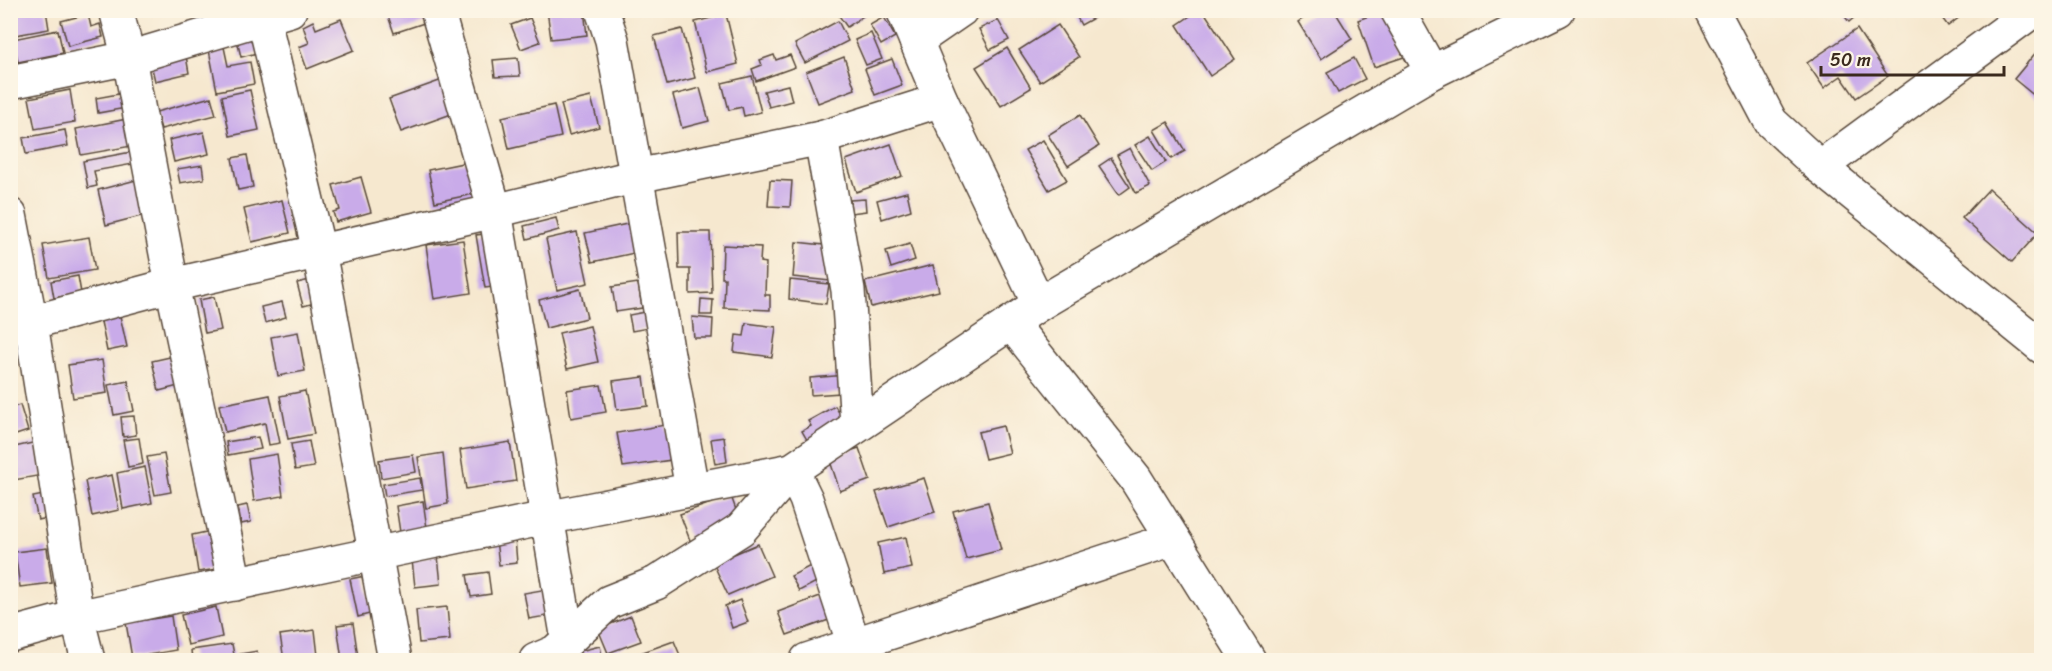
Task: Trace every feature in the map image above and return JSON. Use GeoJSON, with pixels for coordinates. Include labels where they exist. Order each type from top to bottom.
{"type":"FeatureCollection","features":[{"type":"Feature","properties":{"kind":"street"},"geometry":{"type":"LineString","coordinates":[[116,10],[129,58],[172,285],[235,584]]}},
{"type":"Feature","properties":{"kind":"street"},"geometry":{"type":"LineString","coordinates":[[437,10],[495,211],[546,518],[547,655]]}},
{"type":"Feature","properties":{"kind":"street"},"geometry":{"type":"LineString","coordinates":[[602,10],[612,40],[692,489]]}},
{"type":"Feature","properties":{"kind":"street"},"geometry":{"type":"LineString","coordinates":[[903,10],[941,100],[1039,304]]}},
{"type":"Feature","properties":{"kind":"street"},"geometry":{"type":"LineString","coordinates":[[916,40],[961,10]]}},
{"type":"Feature","properties":{"kind":"street"},"geometry":{"type":"LineString","coordinates":[[1397,10],[1432,72]]}},
{"type":"Feature","properties":{"kind":"street"},"geometry":{"type":"LineString","coordinates":[[547,655],[609,602],[656,583],[741,530],[792,470],[1039,304],[1432,72],[1558,10]]}},
{"type":"Feature","properties":{"kind":"street"},"geometry":{"type":"LineString","coordinates":[[1712,10],[1771,122],[1820,167],[2035,331]]}},
{"type":"Feature","properties":{"kind":"street"},"geometry":{"type":"LineString","coordinates":[[1820,167],[2034,10]]}},
{"type":"Feature","properties":{"kind":"street"},"geometry":{"type":"LineString","coordinates":[[10,82],[129,58],[277,15],[395,660]]}},
{"type":"Feature","properties":{"kind":"street"},"geometry":{"type":"LineString","coordinates":[[21,325],[172,285],[637,176],[821,138],[941,100]]}},
{"type":"Feature","properties":{"kind":"street"},"geometry":{"type":"LineString","coordinates":[[821,138],[848,290],[857,425]]}},
{"type":"Feature","properties":{"kind":"street"},"geometry":{"type":"LineString","coordinates":[[10,215],[21,325],[77,617],[88,660]]}},
{"type":"Feature","properties":{"kind":"street"},"geometry":{"type":"LineString","coordinates":[[1011,322],[1136,478],[1249,660]]}},
{"type":"Feature","properties":{"kind":"street"},"geometry":{"type":"LineString","coordinates":[[10,635],[77,617],[374,554],[792,470]]}},
{"type":"Feature","properties":{"kind":"street"},"geometry":{"type":"LineString","coordinates":[[792,470],[806,500],[854,645]]}},
{"type":"Feature","properties":{"kind":"street"},"geometry":{"type":"LineString","coordinates":[[807,660],[1173,539]]}},
{"type":"Feature","properties":{"kind":"building"},"geometry":{"type":"Polygon","coordinates":[[[10,10],[46,10],[49,29],[10,36],[10,10]]]}},
{"type":"Feature","properties":{"kind":"building"},"geometry":{"type":"Polygon","coordinates":[[[386,10],[426,10],[430,21],[394,33],[386,10]]]}},
{"type":"Feature","properties":{"kind":"building"},"geometry":{"type":"Polygon","coordinates":[[[547,10],[584,10],[587,35],[551,39],[547,10]]]}},
{"type":"Feature","properties":{"kind":"building"},"geometry":{"type":"Polygon","coordinates":[[[835,10],[872,10],[847,27],[835,10]]]}},
{"type":"Feature","properties":{"kind":"building"},"geometry":{"type":"Polygon","coordinates":[[[1073,10],[1108,10],[1081,25],[1073,10]]]}},
{"type":"Feature","properties":{"kind":"building"},"geometry":{"type":"Polygon","coordinates":[[[1199,10],[1203,10],[1235,59],[1210,76],[1177,25],[1199,10]]]}},
{"type":"Feature","properties":{"kind":"building"},"geometry":{"type":"Polygon","coordinates":[[[1316,10],[1334,10],[1352,39],[1321,59],[1298,22],[1316,10]]]}},
{"type":"Feature","properties":{"kind":"building"},"geometry":{"type":"Polygon","coordinates":[[[1388,10],[1404,57],[1374,67],[1358,20],[1388,10]]]}},
{"type":"Feature","properties":{"kind":"building"},"geometry":{"type":"Polygon","coordinates":[[[1840,10],[1863,10],[1849,22],[1840,10]]]}},
{"type":"Feature","properties":{"kind":"building"},"geometry":{"type":"Polygon","coordinates":[[[1936,10],[1969,10],[1948,26],[1936,10]]]}},
{"type":"Feature","properties":{"kind":"building"},"geometry":{"type":"Polygon","coordinates":[[[88,14],[91,27],[100,24],[103,37],[68,46],[61,21],[88,14]]]}},
{"type":"Feature","properties":{"kind":"building"},"geometry":{"type":"Polygon","coordinates":[[[726,14],[738,64],[707,72],[695,22],[726,14]]]}},
{"type":"Feature","properties":{"kind":"building"},"geometry":{"type":"Polygon","coordinates":[[[884,17],[895,37],[881,45],[870,25],[884,17]]]}},
{"type":"Feature","properties":{"kind":"building"},"geometry":{"type":"Polygon","coordinates":[[[530,18],[540,42],[521,49],[511,25],[530,18]]]}},
{"type":"Feature","properties":{"kind":"building"},"geometry":{"type":"Polygon","coordinates":[[[341,19],[354,50],[307,69],[299,47],[309,43],[303,26],[313,21],[316,29],[341,19]]]}},
{"type":"Feature","properties":{"kind":"building"},"geometry":{"type":"Polygon","coordinates":[[[998,20],[1009,40],[990,50],[979,29],[998,20]]]}},
{"type":"Feature","properties":{"kind":"building"},"geometry":{"type":"Polygon","coordinates":[[[838,21],[848,41],[805,63],[795,44],[838,21]]]}},
{"type":"Feature","properties":{"kind":"building"},"geometry":{"type":"Polygon","coordinates":[[[1058,25],[1079,57],[1040,82],[1019,50],[1058,25]]]}},
{"type":"Feature","properties":{"kind":"building"},"geometry":{"type":"Polygon","coordinates":[[[682,29],[695,78],[667,85],[654,36],[682,29]]]}},
{"type":"Feature","properties":{"kind":"building"},"geometry":{"type":"Polygon","coordinates":[[[1857,29],[1888,76],[1856,98],[1841,76],[1824,88],[1807,63],[1857,29]]]}},
{"type":"Feature","properties":{"kind":"building"},"geometry":{"type":"Polygon","coordinates":[[[58,30],[63,53],[18,62],[13,39],[58,30]]]}},
{"type":"Feature","properties":{"kind":"building"},"geometry":{"type":"Polygon","coordinates":[[[871,33],[882,59],[866,65],[855,40],[871,33]]]}},
{"type":"Feature","properties":{"kind":"building"},"geometry":{"type":"Polygon","coordinates":[[[257,35],[261,52],[241,57],[237,40],[257,35]]]}},
{"type":"Feature","properties":{"kind":"building"},"geometry":{"type":"Polygon","coordinates":[[[2042,45],[2042,102],[2014,79],[2042,45]]]}},
{"type":"Feature","properties":{"kind":"building"},"geometry":{"type":"Polygon","coordinates":[[[224,47],[228,66],[250,62],[254,84],[217,91],[209,50],[224,47]]]}},
{"type":"Feature","properties":{"kind":"building"},"geometry":{"type":"Polygon","coordinates":[[[1007,48],[1031,88],[1001,106],[976,67],[1007,48]]]}},
{"type":"Feature","properties":{"kind":"building"},"geometry":{"type":"Polygon","coordinates":[[[774,55],[776,60],[790,55],[795,67],[756,81],[752,69],[762,65],[760,60],[774,55]]]}},
{"type":"Feature","properties":{"kind":"building"},"geometry":{"type":"Polygon","coordinates":[[[186,56],[189,73],[155,81],[151,64],[186,56]]]}},
{"type":"Feature","properties":{"kind":"building"},"geometry":{"type":"Polygon","coordinates":[[[844,57],[855,89],[818,103],[806,72],[844,57]]]}},
{"type":"Feature","properties":{"kind":"building"},"geometry":{"type":"Polygon","coordinates":[[[518,58],[520,76],[495,77],[493,60],[518,58]]]}},
{"type":"Feature","properties":{"kind":"building"},"geometry":{"type":"Polygon","coordinates":[[[1354,58],[1365,79],[1338,93],[1327,72],[1354,58]]]}},
{"type":"Feature","properties":{"kind":"building"},"geometry":{"type":"Polygon","coordinates":[[[892,59],[902,85],[875,95],[865,69],[892,59]]]}},
{"type":"Feature","properties":{"kind":"building"},"geometry":{"type":"Polygon","coordinates":[[[752,76],[761,112],[744,116],[742,107],[729,110],[722,83],[752,76]]]}},
{"type":"Feature","properties":{"kind":"building"},"geometry":{"type":"Polygon","coordinates":[[[445,79],[457,112],[401,132],[389,99],[445,79]]]}},
{"type":"Feature","properties":{"kind":"building"},"geometry":{"type":"Polygon","coordinates":[[[788,85],[792,101],[769,107],[764,91],[788,85]]]}},
{"type":"Feature","properties":{"kind":"building"},"geometry":{"type":"Polygon","coordinates":[[[700,88],[709,121],[682,128],[673,95],[700,88]]]}},
{"type":"Feature","properties":{"kind":"building"},"geometry":{"type":"Polygon","coordinates":[[[70,90],[75,122],[35,129],[29,98],[70,90]]]}},
{"type":"Feature","properties":{"kind":"building"},"geometry":{"type":"Polygon","coordinates":[[[250,90],[259,130],[230,136],[222,96],[250,90]]]}},
{"type":"Feature","properties":{"kind":"building"},"geometry":{"type":"Polygon","coordinates":[[[124,93],[126,108],[98,113],[96,98],[124,93]]]}},
{"type":"Feature","properties":{"kind":"building"},"geometry":{"type":"Polygon","coordinates":[[[211,97],[216,115],[161,129],[156,112],[211,97]]]}},
{"type":"Feature","properties":{"kind":"building"},"geometry":{"type":"Polygon","coordinates":[[[591,97],[599,127],[569,135],[561,104],[591,97]]]}},
{"type":"Feature","properties":{"kind":"building"},"geometry":{"type":"Polygon","coordinates":[[[554,105],[561,137],[509,149],[502,117],[554,105]]]}},
{"type":"Feature","properties":{"kind":"building"},"geometry":{"type":"Polygon","coordinates":[[[1080,115],[1099,146],[1068,166],[1048,135],[1080,115]]]}},
{"type":"Feature","properties":{"kind":"building"},"geometry":{"type":"Polygon","coordinates":[[[127,119],[132,146],[81,155],[76,129],[127,119]]]}},
{"type":"Feature","properties":{"kind":"building"},"geometry":{"type":"Polygon","coordinates":[[[1168,122],[1185,151],[1171,159],[1154,130],[1168,122]]]}},
{"type":"Feature","properties":{"kind":"building"},"geometry":{"type":"Polygon","coordinates":[[[65,130],[68,146],[26,154],[23,138],[65,130]]]}},
{"type":"Feature","properties":{"kind":"building"},"geometry":{"type":"Polygon","coordinates":[[[204,132],[209,154],[174,162],[169,140],[204,132]]]}},
{"type":"Feature","properties":{"kind":"building"},"geometry":{"type":"Polygon","coordinates":[[[1150,136],[1166,162],[1152,171],[1135,145],[1150,136]]]}},
{"type":"Feature","properties":{"kind":"building"},"geometry":{"type":"Polygon","coordinates":[[[1043,140],[1067,180],[1049,190],[1025,150],[1043,140]]]}},
{"type":"Feature","properties":{"kind":"building"},"geometry":{"type":"Polygon","coordinates":[[[891,144],[902,176],[856,192],[846,160],[891,144]]]}},
{"type":"Feature","properties":{"kind":"building"},"geometry":{"type":"Polygon","coordinates":[[[1130,148],[1150,186],[1136,193],[1117,155],[1130,148]]]}},
{"type":"Feature","properties":{"kind":"building"},"geometry":{"type":"Polygon","coordinates":[[[137,151],[139,163],[94,171],[97,186],[88,188],[83,161],[137,151]]]}},
{"type":"Feature","properties":{"kind":"building"},"geometry":{"type":"Polygon","coordinates":[[[247,155],[253,187],[238,190],[232,158],[247,155]]]}},
{"type":"Feature","properties":{"kind":"building"},"geometry":{"type":"Polygon","coordinates":[[[1111,158],[1130,187],[1119,195],[1099,166],[1111,158]]]}},
{"type":"Feature","properties":{"kind":"building"},"geometry":{"type":"Polygon","coordinates":[[[468,162],[474,194],[435,202],[428,170],[468,162]]]}},
{"type":"Feature","properties":{"kind":"building"},"geometry":{"type":"Polygon","coordinates":[[[202,165],[204,179],[180,183],[177,169],[202,165]]]}},
{"type":"Feature","properties":{"kind":"building"},"geometry":{"type":"Polygon","coordinates":[[[361,177],[371,212],[336,222],[333,212],[340,210],[333,185],[361,177]]]}},
{"type":"Feature","properties":{"kind":"building"},"geometry":{"type":"Polygon","coordinates":[[[140,179],[149,214],[106,225],[98,190],[140,179]]]}},
{"type":"Feature","properties":{"kind":"building"},"geometry":{"type":"Polygon","coordinates":[[[770,180],[792,181],[790,207],[768,206],[770,180]]]}},
{"type":"Feature","properties":{"kind":"building"},"geometry":{"type":"Polygon","coordinates":[[[1989,189],[2038,233],[2012,262],[1962,218],[1989,189]]]}},
{"type":"Feature","properties":{"kind":"building"},"geometry":{"type":"Polygon","coordinates":[[[907,192],[911,210],[882,219],[877,200],[907,192]]]}},
{"type":"Feature","properties":{"kind":"building"},"geometry":{"type":"Polygon","coordinates":[[[865,199],[866,211],[851,213],[850,200],[865,199]]]}},
{"type":"Feature","properties":{"kind":"building"},"geometry":{"type":"Polygon","coordinates":[[[282,200],[290,233],[252,242],[244,209],[282,200]]]}},
{"type":"Feature","properties":{"kind":"building"},"geometry":{"type":"Polygon","coordinates":[[[556,218],[559,230],[527,239],[524,226],[556,218]]]}},
{"type":"Feature","properties":{"kind":"building"},"geometry":{"type":"Polygon","coordinates":[[[632,223],[639,252],[592,262],[585,233],[632,223]]]}},
{"type":"Feature","properties":{"kind":"building"},"geometry":{"type":"Polygon","coordinates":[[[577,232],[588,283],[557,290],[546,239],[577,232]]]}},
{"type":"Feature","properties":{"kind":"building"},"geometry":{"type":"Polygon","coordinates":[[[678,232],[710,232],[712,293],[690,294],[690,269],[679,269],[678,232]]]}},
{"type":"Feature","properties":{"kind":"building"},"geometry":{"type":"Polygon","coordinates":[[[492,233],[501,286],[485,288],[476,235],[492,233]]]}},
{"type":"Feature","properties":{"kind":"building"},"geometry":{"type":"Polygon","coordinates":[[[89,237],[95,270],[49,278],[43,245],[89,237]]]}},
{"type":"Feature","properties":{"kind":"building"},"geometry":{"type":"Polygon","coordinates":[[[463,240],[471,293],[434,299],[426,245],[463,240]]]}},
{"type":"Feature","properties":{"kind":"building"},"geometry":{"type":"Polygon","coordinates":[[[796,242],[833,246],[830,281],[793,277],[796,242]]]}},
{"type":"Feature","properties":{"kind":"building"},"geometry":{"type":"Polygon","coordinates":[[[910,244],[915,260],[891,268],[886,251],[910,244]]]}},
{"type":"Feature","properties":{"kind":"building"},"geometry":{"type":"Polygon","coordinates":[[[723,245],[761,247],[760,262],[766,263],[765,295],[770,295],[770,310],[724,308],[723,245]]]}},
{"type":"Feature","properties":{"kind":"building"},"geometry":{"type":"Polygon","coordinates":[[[933,265],[939,291],[871,307],[865,282],[933,265]]]}},
{"type":"Feature","properties":{"kind":"building"},"geometry":{"type":"Polygon","coordinates":[[[78,276],[81,293],[54,298],[51,281],[78,276]]]}},
{"type":"Feature","properties":{"kind":"building"},"geometry":{"type":"Polygon","coordinates":[[[314,279],[319,302],[303,306],[297,283],[314,279]]]}},
{"type":"Feature","properties":{"kind":"building"},"geometry":{"type":"Polygon","coordinates":[[[790,280],[829,284],[826,304],[789,299],[790,280]]]}},
{"type":"Feature","properties":{"kind":"building"},"geometry":{"type":"Polygon","coordinates":[[[638,283],[642,308],[616,312],[612,287],[638,283]]]}},
{"type":"Feature","properties":{"kind":"building"},"geometry":{"type":"Polygon","coordinates":[[[580,289],[587,318],[546,328],[539,300],[580,289]]]}},
{"type":"Feature","properties":{"kind":"building"},"geometry":{"type":"Polygon","coordinates":[[[214,297],[221,330],[205,333],[199,300],[214,297]]]}},
{"type":"Feature","properties":{"kind":"building"},"geometry":{"type":"Polygon","coordinates":[[[701,299],[713,300],[712,315],[700,315],[701,299]]]}},
{"type":"Feature","properties":{"kind":"building"},"geometry":{"type":"Polygon","coordinates":[[[282,302],[286,317],[265,323],[261,307],[282,302]]]}},
{"type":"Feature","properties":{"kind":"building"},"geometry":{"type":"Polygon","coordinates":[[[118,307],[127,347],[107,351],[99,312],[118,307]]]}},
{"type":"Feature","properties":{"kind":"building"},"geometry":{"type":"Polygon","coordinates":[[[655,310],[659,326],[632,331],[629,315],[655,310]]]}},
{"type":"Feature","properties":{"kind":"building"},"geometry":{"type":"Polygon","coordinates":[[[692,317],[713,319],[712,338],[694,338],[692,317]]]}},
{"type":"Feature","properties":{"kind":"building"},"geometry":{"type":"Polygon","coordinates":[[[746,323],[776,327],[772,357],[734,352],[736,335],[744,336],[746,323]]]}},
{"type":"Feature","properties":{"kind":"building"},"geometry":{"type":"Polygon","coordinates":[[[590,326],[598,362],[567,369],[559,333],[590,326]]]}},
{"type":"Feature","properties":{"kind":"building"},"geometry":{"type":"Polygon","coordinates":[[[298,332],[305,371],[278,376],[271,337],[298,332]]]}},
{"type":"Feature","properties":{"kind":"building"},"geometry":{"type":"Polygon","coordinates":[[[179,355],[186,384],[159,391],[152,361],[179,355]]]}},
{"type":"Feature","properties":{"kind":"building"},"geometry":{"type":"Polygon","coordinates":[[[102,360],[107,393],[73,398],[68,365],[102,360]]]}},
{"type":"Feature","properties":{"kind":"building"},"geometry":{"type":"Polygon","coordinates":[[[847,375],[841,393],[811,395],[810,378],[847,375]]]}},
{"type":"Feature","properties":{"kind":"building"},"geometry":{"type":"Polygon","coordinates":[[[644,377],[648,406],[617,410],[613,381],[644,377]]]}},
{"type":"Feature","properties":{"kind":"building"},"geometry":{"type":"Polygon","coordinates":[[[128,381],[134,411],[114,415],[108,385],[128,381]]]}},
{"type":"Feature","properties":{"kind":"building"},"geometry":{"type":"Polygon","coordinates":[[[601,385],[606,412],[571,418],[567,390],[601,385]]]}},
{"type":"Feature","properties":{"kind":"building"},"geometry":{"type":"Polygon","coordinates":[[[305,391],[314,434],[288,439],[280,396],[305,391]]]}},
{"type":"Feature","properties":{"kind":"building"},"geometry":{"type":"Polygon","coordinates":[[[270,395],[280,443],[269,445],[265,423],[225,432],[219,405],[270,395]]]}},
{"type":"Feature","properties":{"kind":"building"},"geometry":{"type":"Polygon","coordinates":[[[20,405],[28,431],[10,437],[10,408],[20,405]]]}},
{"type":"Feature","properties":{"kind":"building"},"geometry":{"type":"Polygon","coordinates":[[[835,406],[838,411],[845,407],[853,421],[810,445],[802,431],[811,426],[808,421],[835,406]]]}},
{"type":"Feature","properties":{"kind":"building"},"geometry":{"type":"Polygon","coordinates":[[[134,416],[136,435],[123,437],[121,417],[134,416]]]}},
{"type":"Feature","properties":{"kind":"building"},"geometry":{"type":"Polygon","coordinates":[[[665,425],[671,460],[623,467],[617,433],[665,425]]]}},
{"type":"Feature","properties":{"kind":"building"},"geometry":{"type":"Polygon","coordinates":[[[1003,426],[1010,453],[985,459],[978,432],[1003,426]]]}},
{"type":"Feature","properties":{"kind":"building"},"geometry":{"type":"Polygon","coordinates":[[[258,437],[261,449],[228,455],[226,442],[258,437]]]}},
{"type":"Feature","properties":{"kind":"building"},"geometry":{"type":"Polygon","coordinates":[[[724,437],[727,462],[715,464],[711,439],[724,437]]]}},
{"type":"Feature","properties":{"kind":"building"},"geometry":{"type":"Polygon","coordinates":[[[139,438],[143,464],[128,467],[123,440],[139,438]]]}},
{"type":"Feature","properties":{"kind":"building"},"geometry":{"type":"Polygon","coordinates":[[[309,441],[314,467],[295,470],[291,444],[309,441]]]}},
{"type":"Feature","properties":{"kind":"building"},"geometry":{"type":"Polygon","coordinates":[[[37,442],[43,475],[14,480],[10,463],[10,448],[37,442]]]}},
{"type":"Feature","properties":{"kind":"building"},"geometry":{"type":"Polygon","coordinates":[[[510,442],[516,481],[466,489],[460,450],[510,442]]]}},
{"type":"Feature","properties":{"kind":"building"},"geometry":{"type":"Polygon","coordinates":[[[859,448],[870,480],[840,491],[829,458],[859,448]]]}},
{"type":"Feature","properties":{"kind":"building"},"geometry":{"type":"Polygon","coordinates":[[[443,453],[448,504],[426,508],[418,457],[443,453]]]}},
{"type":"Feature","properties":{"kind":"building"},"geometry":{"type":"Polygon","coordinates":[[[164,454],[171,492],[155,495],[147,457],[164,454]]]}},
{"type":"Feature","properties":{"kind":"building"},"geometry":{"type":"Polygon","coordinates":[[[277,454],[283,496],[254,501],[248,459],[277,454]]]}},
{"type":"Feature","properties":{"kind":"building"},"geometry":{"type":"Polygon","coordinates":[[[413,455],[416,472],[381,478],[379,460],[413,455]]]}},
{"type":"Feature","properties":{"kind":"building"},"geometry":{"type":"Polygon","coordinates":[[[145,467],[152,503],[123,509],[117,473],[145,467]]]}},
{"type":"Feature","properties":{"kind":"building"},"geometry":{"type":"Polygon","coordinates":[[[112,475],[119,510],[92,516],[85,481],[112,475]]]}},
{"type":"Feature","properties":{"kind":"building"},"geometry":{"type":"Polygon","coordinates":[[[420,478],[422,490],[385,496],[383,484],[420,478]]]}},
{"type":"Feature","properties":{"kind":"building"},"geometry":{"type":"Polygon","coordinates":[[[924,478],[935,512],[888,527],[876,492],[924,478]]]}},
{"type":"Feature","properties":{"kind":"building"},"geometry":{"type":"Polygon","coordinates":[[[49,494],[53,517],[38,520],[33,497],[49,494]]]}},
{"type":"Feature","properties":{"kind":"building"},"geometry":{"type":"Polygon","coordinates":[[[731,496],[741,524],[691,543],[680,514],[731,496]]]}},
{"type":"Feature","properties":{"kind":"building"},"geometry":{"type":"Polygon","coordinates":[[[423,501],[427,528],[400,532],[396,506],[423,501]]]}},
{"type":"Feature","properties":{"kind":"building"},"geometry":{"type":"Polygon","coordinates":[[[988,502],[1001,550],[966,559],[953,511],[988,502]]]}},
{"type":"Feature","properties":{"kind":"building"},"geometry":{"type":"Polygon","coordinates":[[[247,505],[251,522],[241,524],[238,507],[247,505]]]}},
{"type":"Feature","properties":{"kind":"building"},"geometry":{"type":"Polygon","coordinates":[[[211,531],[217,569],[198,572],[192,535],[211,531]]]}},
{"type":"Feature","properties":{"kind":"building"},"geometry":{"type":"Polygon","coordinates":[[[906,537],[912,568],[884,574],[878,543],[906,537]]]}},
{"type":"Feature","properties":{"kind":"building"},"geometry":{"type":"Polygon","coordinates":[[[515,538],[517,563],[499,565],[496,540],[515,538]]]}},
{"type":"Feature","properties":{"kind":"building"},"geometry":{"type":"Polygon","coordinates":[[[758,544],[772,576],[728,595],[713,563],[758,544]]]}},
{"type":"Feature","properties":{"kind":"building"},"geometry":{"type":"Polygon","coordinates":[[[47,548],[52,583],[20,587],[15,552],[47,548]]]}},
{"type":"Feature","properties":{"kind":"building"},"geometry":{"type":"Polygon","coordinates":[[[438,556],[441,584],[415,587],[412,560],[438,556]]]}},
{"type":"Feature","properties":{"kind":"building"},"geometry":{"type":"Polygon","coordinates":[[[820,561],[828,576],[799,591],[791,576],[820,561]]]}},
{"type":"Feature","properties":{"kind":"building"},"geometry":{"type":"Polygon","coordinates":[[[488,572],[491,594],[471,597],[467,575],[488,572]]]}},
{"type":"Feature","properties":{"kind":"building"},"geometry":{"type":"Polygon","coordinates":[[[365,576],[373,613],[358,617],[350,579],[365,576]]]}},
{"type":"Feature","properties":{"kind":"building"},"geometry":{"type":"Polygon","coordinates":[[[553,588],[558,614],[529,619],[524,593],[553,588]]]}},
{"type":"Feature","properties":{"kind":"building"},"geometry":{"type":"Polygon","coordinates":[[[828,593],[837,617],[787,635],[778,612],[828,593]]]}},
{"type":"Feature","properties":{"kind":"building"},"geometry":{"type":"Polygon","coordinates":[[[740,600],[748,622],[732,628],[725,606],[740,600]]]}},
{"type":"Feature","properties":{"kind":"building"},"geometry":{"type":"Polygon","coordinates":[[[216,607],[222,637],[188,645],[181,615],[216,607]]]}},
{"type":"Feature","properties":{"kind":"building"},"geometry":{"type":"Polygon","coordinates":[[[447,607],[450,640],[419,643],[416,610],[447,607]]]}},
{"type":"Feature","properties":{"kind":"building"},"geometry":{"type":"Polygon","coordinates":[[[171,616],[176,650],[132,658],[126,623],[171,616]]]}},
{"type":"Feature","properties":{"kind":"building"},"geometry":{"type":"Polygon","coordinates":[[[631,616],[641,641],[608,653],[598,629],[631,616]]]}},
{"type":"Feature","properties":{"kind":"building"},"geometry":{"type":"Polygon","coordinates":[[[353,623],[358,657],[342,660],[337,625],[353,623]]]}},
{"type":"Feature","properties":{"kind":"building"},"geometry":{"type":"Polygon","coordinates":[[[315,630],[318,656],[284,660],[280,635],[315,630]]]}},
{"type":"Feature","properties":{"kind":"building"},"geometry":{"type":"Polygon","coordinates":[[[674,641],[682,660],[637,660],[635,655],[674,641]]]}},
{"type":"Feature","properties":{"kind":"building"},"geometry":{"type":"Polygon","coordinates":[[[232,644],[235,660],[192,660],[191,650],[232,644]]]}},
{"type":"Feature","properties":{"kind":"building"},"geometry":{"type":"Polygon","coordinates":[[[600,646],[603,660],[565,660],[564,655],[600,646]]]}},
{"type":"Feature","properties":{"kind":"building"},"geometry":{"type":"Polygon","coordinates":[[[257,651],[259,660],[241,660],[240,654],[257,651]]]}}]}
